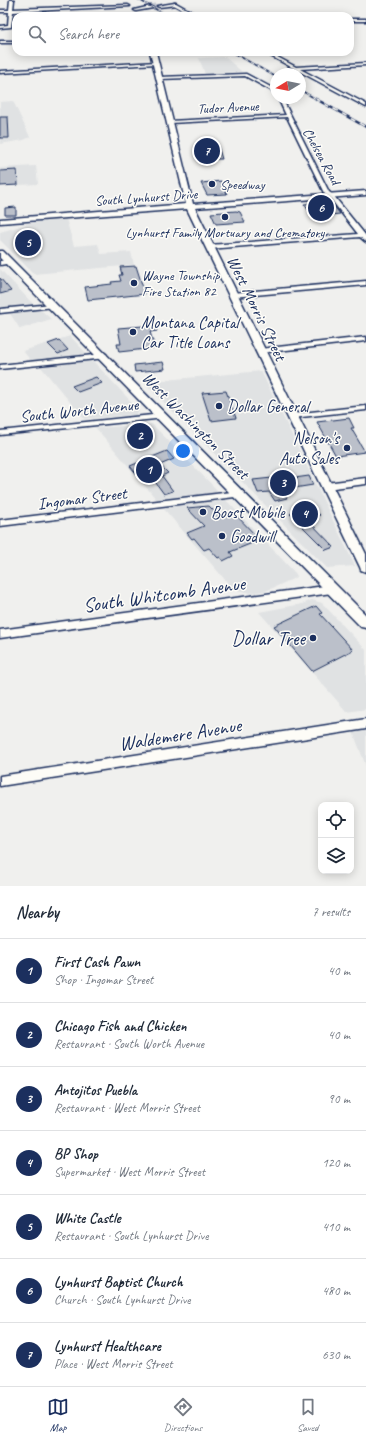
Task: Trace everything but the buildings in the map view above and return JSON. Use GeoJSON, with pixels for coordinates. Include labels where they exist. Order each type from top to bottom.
{"type":"FeatureCollection","features":[{"type":"Feature","properties":{"kind":"main road"},"geometry":{"type":"LineString","coordinates":[[167,0],[175,4]]}},
{"type":"Feature","properties":{"kind":"main road"},"geometry":{"type":"LineString","coordinates":[[159,6],[175,4]]}},
{"type":"Feature","properties":{"kind":"main road"},"geometry":{"type":"LineString","coordinates":[[136,10],[149,8],[145,12]]}},
{"type":"Feature","properties":{"kind":"main road"},"geometry":{"type":"LineString","coordinates":[[136,10],[140,12]]}},
{"type":"Feature","properties":{"kind":"main road","name":"West Morris Street"},"geometry":{"type":"LineString","coordinates":[[154,56],[190,206],[366,567]]}},
{"type":"Feature","properties":{"kind":"main road","name":"South Lynhurst Drive"},"geometry":{"type":"LineString","coordinates":[[0,221],[366,193]]}},
{"type":"Feature","properties":{"kind":"main road","name":"West Washington Street"},"geometry":{"type":"LineString","coordinates":[[0,253],[5,262],[103,356],[366,623]]}},
{"type":"Feature","properties":{"kind":"street"},"geometry":{"type":"LineString","coordinates":[[0,27],[10,26],[12,0]]}},
{"type":"Feature","properties":{"kind":"street"},"geometry":{"type":"LineString","coordinates":[[119,0],[136,10]]}},
{"type":"Feature","properties":{"kind":"street"},"geometry":{"type":"LineString","coordinates":[[175,4],[190,12]]}},
{"type":"Feature","properties":{"kind":"street"},"geometry":{"type":"LineString","coordinates":[[0,11],[128,6]]}},
{"type":"Feature","properties":{"kind":"street"},"geometry":{"type":"LineString","coordinates":[[354,20],[366,20]]}},
{"type":"Feature","properties":{"kind":"street"},"geometry":{"type":"LineString","coordinates":[[0,42],[12,42]]}},
{"type":"Feature","properties":{"kind":"street"},"geometry":{"type":"LineString","coordinates":[[272,56],[295,68],[366,64]]}},
{"type":"Feature","properties":{"kind":"street"},"geometry":{"type":"LineString","coordinates":[[0,72],[156,63]]}},
{"type":"Feature","properties":{"kind":"street"},"geometry":{"type":"LineString","coordinates":[[306,74],[366,106]]}},
{"type":"Feature","properties":{"kind":"street"},"geometry":{"type":"LineString","coordinates":[[159,78],[246,75],[270,89]]}},
{"type":"Feature","properties":{"kind":"street","name":"Chelsea Road"},"geometry":{"type":"LineString","coordinates":[[283,104],[327,193],[364,237]]}},
{"type":"Feature","properties":{"kind":"street","name":"Tudor Avenue"},"geometry":{"type":"LineString","coordinates":[[170,122],[288,116]]}},
{"type":"Feature","properties":{"kind":"street"},"geometry":{"type":"LineString","coordinates":[[209,247],[364,237]]}},
{"type":"Feature","properties":{"kind":"street"},"geometry":{"type":"LineString","coordinates":[[232,294],[366,283]]}},
{"type":"Feature","properties":{"kind":"street"},"geometry":{"type":"LineString","coordinates":[[0,311],[52,306]]}},
{"type":"Feature","properties":{"kind":"street"},"geometry":{"type":"LineString","coordinates":[[260,352],[366,339]]}},
{"type":"Feature","properties":{"kind":"street"},"geometry":{"type":"LineString","coordinates":[[0,367],[103,356]]}},
{"type":"Feature","properties":{"kind":"street"},"geometry":{"type":"LineString","coordinates":[[292,416],[366,408]]}},
{"type":"Feature","properties":{"kind":"street","name":"South Worth Avenue"},"geometry":{"type":"LineString","coordinates":[[0,433],[162,416]]}},
{"type":"Feature","properties":{"kind":"street"},"geometry":{"type":"LineString","coordinates":[[326,486],[366,481]]}},
{"type":"Feature","properties":{"kind":"street","name":"Ingomar Street"},"geometry":{"type":"LineString","coordinates":[[0,523],[240,494]]}},
{"type":"Feature","properties":{"kind":"street","name":"South Whitcomb Avenue"},"geometry":{"type":"LineString","coordinates":[[0,634],[332,589]]}},
{"type":"Feature","properties":{"kind":"street","name":"Waldemere Avenue"},"geometry":{"type":"LineString","coordinates":[[0,781],[366,724]]}},
{"type":"Feature","properties":{"kind":"shaded area"},"geometry":{"type":"Polygon","coordinates":[[[225,57],[242,72],[205,74],[199,58],[225,57]]]}},
{"type":"Feature","properties":{"kind":"shaded area"},"geometry":{"type":"Polygon","coordinates":[[[13,101],[30,137],[24,140],[0,144],[0,102],[13,101]]]}},
{"type":"Feature","properties":{"kind":"shaded area"},"geometry":{"type":"Polygon","coordinates":[[[36,166],[38,184],[0,186],[0,168],[36,166]]]}},
{"type":"Feature","properties":{"kind":"shaded area"},"geometry":{"type":"Polygon","coordinates":[[[66,219],[74,246],[98,244],[101,254],[131,252],[134,265],[34,274],[0,240],[0,232],[35,222],[66,219]]]}},
{"type":"Feature","properties":{"kind":"shaded area"},"geometry":{"type":"Polygon","coordinates":[[[0,269],[33,304],[0,308],[0,269]]]}},
{"type":"Feature","properties":{"kind":"shaded area"},"geometry":{"type":"Polygon","coordinates":[[[41,310],[51,319],[20,329],[9,312],[41,310]]]}},
{"type":"Feature","properties":{"kind":"shaded area"},"geometry":{"type":"Polygon","coordinates":[[[70,336],[87,354],[32,362],[23,351],[70,336]]]}},
{"type":"Feature","properties":{"kind":"shaded area"},"geometry":{"type":"Polygon","coordinates":[[[88,361],[94,362],[139,410],[136,415],[84,419],[41,367],[88,361]]]}},
{"type":"Feature","properties":{"kind":"shaded area"},"geometry":{"type":"Polygon","coordinates":[[[261,371],[355,566],[327,568],[144,382],[261,371]]]}},
{"type":"Feature","properties":{"kind":"shaded area"},"geometry":{"type":"Polygon","coordinates":[[[152,424],[217,490],[214,494],[157,500],[96,428],[152,424]]]}},
{"type":"Feature","properties":{"kind":"shaded area"},"geometry":{"type":"Polygon","coordinates":[[[226,500],[296,574],[297,577],[266,591],[250,593],[233,589],[164,509],[169,507],[226,500]]]}},
{"type":"Feature","properties":{"kind":"shaded area"},"geometry":{"type":"Polygon","coordinates":[[[312,600],[322,603],[366,650],[366,709],[347,712],[259,612],[302,604],[312,600]]]}},
{"type":"Feature","properties":{"kind":"shaded area"},"geometry":{"type":"Polygon","coordinates":[[[366,730],[366,766],[353,732],[366,730]]]}},
{"type":"Feature","properties":{"kind":"tunnel"},"geometry":{"type":"LineString","coordinates":[[151,7],[159,6]]}},
{"type":"Feature","properties":{"kind":"railway"},"geometry":{"type":"LineString","coordinates":[[139,0],[161,12]]}},
{"type":"Feature","properties":{"kind":"railway"},"geometry":{"type":"LineString","coordinates":[[239,56],[270,74]]}},
{"type":"Feature","properties":{"kind":"railway"},"geometry":{"type":"LineString","coordinates":[[306,93],[318,100]]}},
{"type":"Feature","properties":{"kind":"railway"},"geometry":{"type":"LineString","coordinates":[[316,99],[366,127]]}},
{"type":"Feature","properties":{"kind":"place","name":"Lynhurst Healthcare"},"geometry":{"type":"Point","coordinates":[207,151]}},
{"type":"Feature","properties":{"kind":"place","name":"Speedway"},"geometry":{"type":"Point","coordinates":[212,184]}},
{"type":"Feature","properties":{"kind":"place","name":"Lynhurst Baptist Church"},"geometry":{"type":"Point","coordinates":[321,208]}},
{"type":"Feature","properties":{"kind":"place","name":"Lynhurst Family Mortuary and Crematory"},"geometry":{"type":"Point","coordinates":[225,217]}},
{"type":"Feature","properties":{"kind":"place","name":"White Castle"},"geometry":{"type":"Point","coordinates":[28,243]}},
{"type":"Feature","properties":{"kind":"place","name":"Wayne Township Fire Station 82"},"geometry":{"type":"Point","coordinates":[134,283]}},
{"type":"Feature","properties":{"kind":"place","name":"Montana Capital Car Title Loans"},"geometry":{"type":"Point","coordinates":[133,332]}},
{"type":"Feature","properties":{"kind":"place","name":"Dollar General"},"geometry":{"type":"Point","coordinates":[219,406]}},
{"type":"Feature","properties":{"kind":"place","name":"Chicago Fish and Chicken"},"geometry":{"type":"Point","coordinates":[140,436]}},
{"type":"Feature","properties":{"kind":"place","name":"Nelson's Auto Sales"},"geometry":{"type":"Point","coordinates":[347,448]}},
{"type":"Feature","properties":{"kind":"place","name":"First Cash Pawn"},"geometry":{"type":"Point","coordinates":[149,470]}},
{"type":"Feature","properties":{"kind":"place","name":"Antojitos Puebla"},"geometry":{"type":"Point","coordinates":[283,483]}},
{"type":"Feature","properties":{"kind":"place","name":"Boost Mobile"},"geometry":{"type":"Point","coordinates":[203,512]}},
{"type":"Feature","properties":{"kind":"place","name":"BP Shop"},"geometry":{"type":"Point","coordinates":[305,514]}},
{"type":"Feature","properties":{"kind":"place","name":"Goodwill"},"geometry":{"type":"Point","coordinates":[222,536]}},
{"type":"Feature","properties":{"kind":"place","name":"Dollar Tree"},"geometry":{"type":"Point","coordinates":[313,638]}}]}
